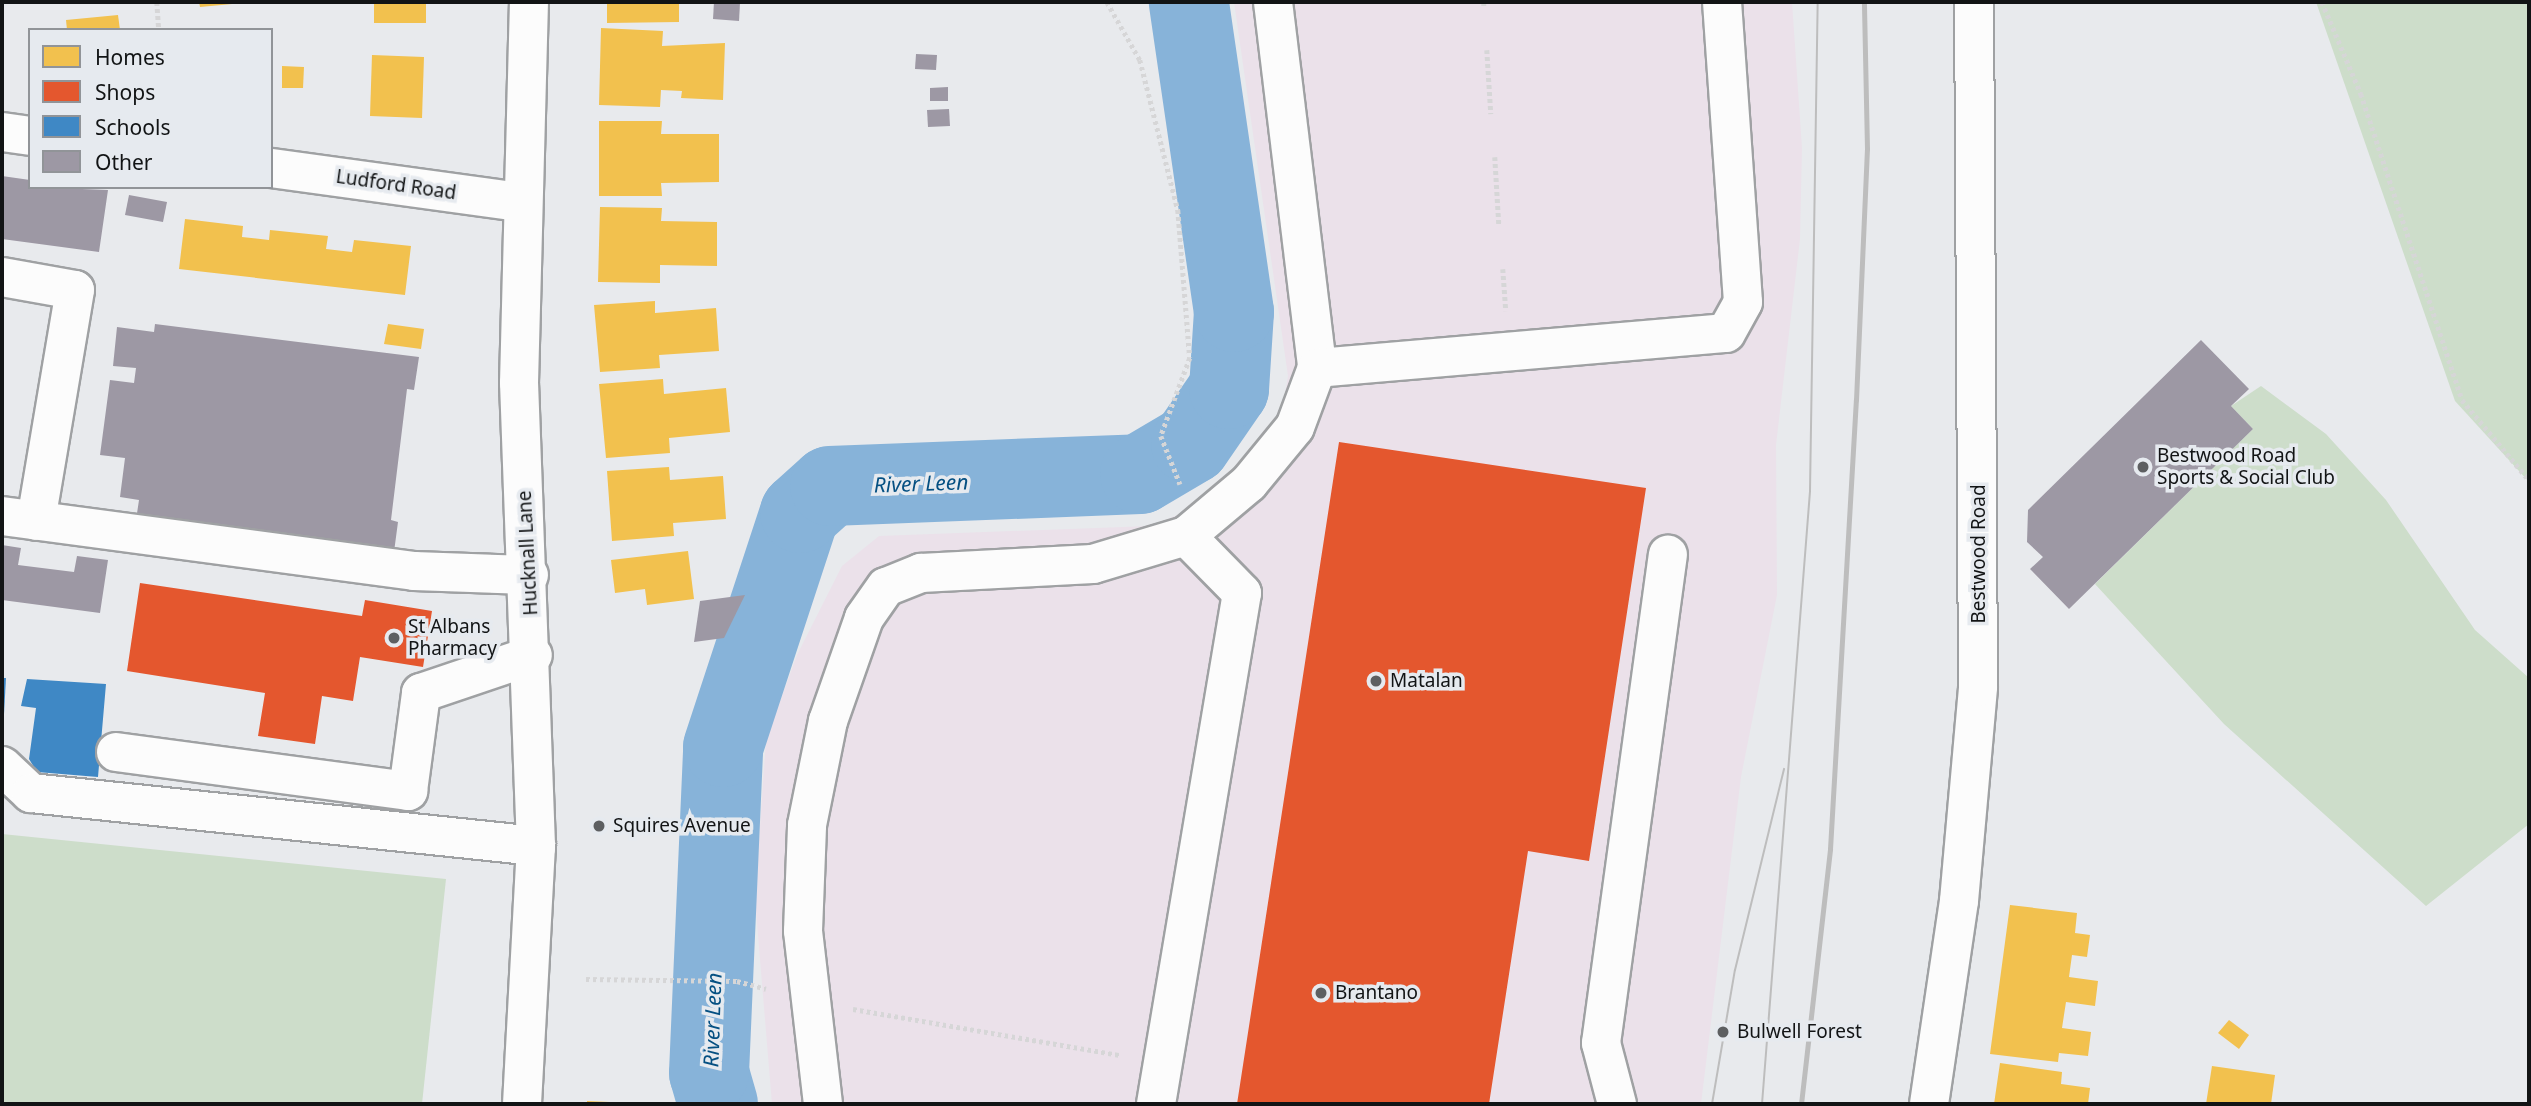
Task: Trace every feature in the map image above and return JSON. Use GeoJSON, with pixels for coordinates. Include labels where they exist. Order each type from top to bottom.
{"type":"FeatureCollection","features":[{"type":"Feature","properties":{"kind":"street","name":"Hucknall Lane"},"geometry":{"type":"LineString","coordinates":[[522,1104],[536,846],[533,655],[519,383],[520,202],[529,2]]}},
{"type":"Feature","properties":{"kind":"street"},"geometry":{"type":"LineString","coordinates":[[822,1104],[808,1001],[803,931],[807,825],[828,721],[864,618],[886,587],[921,573],[1094,564],[1186,536],[1249,483],[1295,427],[1317,368],[1272,2]]}},
{"type":"Feature","properties":{"kind":"street"},"geometry":{"type":"LineString","coordinates":[[1317,368],[1726,333],[1744,302],[1722,2]]}},
{"type":"Feature","properties":{"kind":"street","name":"Bestwood Road"},"geometry":{"type":"LineString","coordinates":[[1929,1104],[1959,901],[1979,687],[1974,2]]}},
{"type":"Feature","properties":{"kind":"street"},"geometry":{"type":"LineString","coordinates":[[2,132],[28,136]]}},
{"type":"Feature","properties":{"kind":"street","name":"Ludford Road"},"geometry":{"type":"LineString","coordinates":[[273,168],[520,202]]}},
{"type":"Feature","properties":{"kind":"street"},"geometry":{"type":"LineString","coordinates":[[2,277],[75,290],[19,518],[414,571],[529,575]]}},
{"type":"Feature","properties":{"kind":"street"},"geometry":{"type":"LineString","coordinates":[[1156,1104],[1242,593],[1186,536]]}},
{"type":"Feature","properties":{"kind":"street"},"geometry":{"type":"LineString","coordinates":[[1617,1104],[1601,1043],[1668,555]]}},
{"type":"Feature","properties":{"kind":"street"},"geometry":{"type":"LineString","coordinates":[[116,752],[408,791],[421,693],[533,655]]}},
{"type":"Feature","properties":{"kind":"street"},"geometry":{"type":"LineString","coordinates":[[2,766],[31,793],[536,846]]}},
{"type":"Feature","properties":{"kind":"path"},"geometry":{"type":"LineString","coordinates":[[157,2],[159,28]]}},
{"type":"Feature","properties":{"kind":"path"},"geometry":{"type":"LineString","coordinates":[[1107,2],[1140,60],[1178,210],[1190,358],[1161,436],[1168,454]]}},
{"type":"Feature","properties":{"kind":"path"},"geometry":{"type":"LineString","coordinates":[[2322,2],[2361,94],[2462,400],[2529,480]]}},
{"type":"Feature","properties":{"kind":"path"},"geometry":{"type":"LineString","coordinates":[[1487,50],[1492,114]]}},
{"type":"Feature","properties":{"kind":"path"},"geometry":{"type":"LineString","coordinates":[[1495,157],[1499,224]]}},
{"type":"Feature","properties":{"kind":"path"},"geometry":{"type":"LineString","coordinates":[[586,979],[737,981],[808,1001],[1164,1063]]}},
{"type":"Feature","properties":{"kind":"shaded area"},"geometry":{"type":"Polygon","coordinates":[[[1234,2],[1792,2],[1802,148],[1800,239],[1776,445],[1777,595],[1741,777],[1701,1104],[772,1104],[755,899],[766,740],[797,655],[842,566],[879,536],[1150,526],[1190,510],[1230,477],[1281,417],[1288,376],[1234,2]]]}},
{"type":"Feature","properties":{"kind":"green space"},"geometry":{"type":"Polygon","coordinates":[[[2316,2],[2529,2],[2529,482],[2455,401],[2316,2]]]}},
{"type":"Feature","properties":{"kind":"green space"},"geometry":{"type":"Polygon","coordinates":[[[2261,386],[2326,434],[2386,500],[2475,630],[2529,678],[2529,824],[2426,906],[2224,724],[2095,584],[2253,429],[2231,406],[2261,386]]]}},
{"type":"Feature","properties":{"kind":"green space"},"geometry":{"type":"Polygon","coordinates":[[[2,834],[446,879],[422,1104],[2,1104],[2,834]]]}},
{"type":"Feature","properties":{"kind":"building: Homes"},"geometry":{"type":"Polygon","coordinates":[[[199,2],[232,2],[232,4],[200,7],[199,2]]]}},
{"type":"Feature","properties":{"kind":"building: Homes"},"geometry":{"type":"Polygon","coordinates":[[[374,2],[426,2],[426,23],[374,23],[374,2]]]}},
{"type":"Feature","properties":{"kind":"building: Homes"},"geometry":{"type":"Polygon","coordinates":[[[607,2],[679,2],[679,22],[607,23],[607,2]]]}},
{"type":"Feature","properties":{"kind":"building: Homes"},"geometry":{"type":"Polygon","coordinates":[[[118,15],[120,28],[67,28],[66,20],[118,15]]]}},
{"type":"Feature","properties":{"kind":"building: Homes"},"geometry":{"type":"Polygon","coordinates":[[[601,28],[663,31],[662,46],[725,43],[723,100],[681,98],[682,91],[661,90],[660,107],[599,105],[601,28]]]}},
{"type":"Feature","properties":{"kind":"building: Homes"},"geometry":{"type":"Polygon","coordinates":[[[372,55],[424,57],[422,118],[370,116],[372,55]]]}},
{"type":"Feature","properties":{"kind":"building: Homes"},"geometry":{"type":"Polygon","coordinates":[[[282,66],[304,67],[303,88],[282,88],[282,66]]]}},
{"type":"Feature","properties":{"kind":"building: Homes"},"geometry":{"type":"Polygon","coordinates":[[[599,121],[662,121],[661,134],[719,134],[719,182],[661,183],[662,196],[599,196],[599,121]]]}},
{"type":"Feature","properties":{"kind":"building: Homes"},"geometry":{"type":"Polygon","coordinates":[[[600,207],[662,208],[661,221],[717,222],[717,266],[660,265],[660,283],[598,282],[600,207]]]}},
{"type":"Feature","properties":{"kind":"building: Homes"},"geometry":{"type":"Polygon","coordinates":[[[185,219],[243,226],[242,237],[269,240],[270,230],[328,236],[326,249],[352,252],[354,240],[411,246],[405,295],[179,269],[185,219]]]}},
{"type":"Feature","properties":{"kind":"building: Homes"},"geometry":{"type":"Polygon","coordinates":[[[655,301],[655,313],[716,308],[719,351],[659,355],[660,368],[600,372],[594,305],[655,301]]]}},
{"type":"Feature","properties":{"kind":"building: Homes"},"geometry":{"type":"Polygon","coordinates":[[[388,324],[424,329],[421,349],[384,344],[388,324]]]}},
{"type":"Feature","properties":{"kind":"building: Homes"},"geometry":{"type":"Polygon","coordinates":[[[663,379],[664,394],[726,388],[730,432],[669,438],[670,453],[606,458],[599,384],[663,379]]]}},
{"type":"Feature","properties":{"kind":"building: Homes"},"geometry":{"type":"Polygon","coordinates":[[[669,467],[670,480],[723,476],[726,519],[673,523],[674,536],[612,541],[607,471],[669,467]]]}},
{"type":"Feature","properties":{"kind":"building: Homes"},"geometry":{"type":"Polygon","coordinates":[[[688,551],[694,599],[647,605],[645,589],[615,593],[611,560],[688,551]]]}},
{"type":"Feature","properties":{"kind":"building: Homes"},"geometry":{"type":"Polygon","coordinates":[[[2010,905],[2077,913],[2075,933],[2090,935],[2087,957],[2072,955],[2069,977],[2098,981],[2095,1006],[2066,1002],[2062,1028],[2091,1032],[2088,1056],[2059,1053],[2058,1062],[1990,1054],[2010,905]]]}},
{"type":"Feature","properties":{"kind":"building: Homes"},"geometry":{"type":"Polygon","coordinates":[[[2229,1020],[2249,1035],[2239,1049],[2218,1033],[2229,1020]]]}},
{"type":"Feature","properties":{"kind":"building: Homes"},"geometry":{"type":"Polygon","coordinates":[[[2000,1063],[2062,1072],[2061,1084],[2090,1088],[2088,1104],[1994,1104],[2000,1063]]]}},
{"type":"Feature","properties":{"kind":"building: Homes"},"geometry":{"type":"Polygon","coordinates":[[[2212,1066],[2275,1075],[2271,1104],[2206,1104],[2212,1066]]]}},
{"type":"Feature","properties":{"kind":"building: Homes"},"geometry":{"type":"Polygon","coordinates":[[[587,1101],[610,1102],[610,1104],[587,1104],[587,1101]]]}},
{"type":"Feature","properties":{"kind":"building: Shops"},"geometry":{"type":"Polygon","coordinates":[[[1339,442],[1646,488],[1589,861],[1528,851],[1489,1104],[1237,1104],[1339,442]]]}},
{"type":"Feature","properties":{"kind":"building: Shops"},"geometry":{"type":"Polygon","coordinates":[[[140,583],[362,616],[365,600],[432,611],[423,667],[360,657],[353,701],[322,696],[315,744],[258,736],[265,693],[127,671],[140,583]]]}},
{"type":"Feature","properties":{"kind":"building: Schools"},"geometry":{"type":"Polygon","coordinates":[[[2,678],[6,678],[4,714],[2,714],[2,678]]]}},
{"type":"Feature","properties":{"kind":"building: Schools"},"geometry":{"type":"Polygon","coordinates":[[[27,679],[106,684],[98,777],[37,772],[29,759],[36,708],[21,706],[27,679]]]}},
{"type":"Feature","properties":{"kind":"building: Other"},"geometry":{"type":"Polygon","coordinates":[[[714,2],[740,3],[739,21],[713,19],[714,2]]]}},
{"type":"Feature","properties":{"kind":"building: Other"},"geometry":{"type":"Polygon","coordinates":[[[916,54],[937,55],[936,70],[915,69],[916,54]]]}},
{"type":"Feature","properties":{"kind":"building: Other"},"geometry":{"type":"Polygon","coordinates":[[[948,87],[948,101],[930,101],[930,88],[948,87]]]}},
{"type":"Feature","properties":{"kind":"building: Other"},"geometry":{"type":"Polygon","coordinates":[[[949,109],[950,126],[928,127],[927,110],[949,109]]]}},
{"type":"Feature","properties":{"kind":"building: Other"},"geometry":{"type":"Polygon","coordinates":[[[2,176],[28,180],[28,189],[108,190],[99,252],[2,239],[2,176]]]}},
{"type":"Feature","properties":{"kind":"building: Other"},"geometry":{"type":"Polygon","coordinates":[[[129,195],[167,202],[163,222],[125,215],[129,195]]]}},
{"type":"Feature","properties":{"kind":"building: Other"},"geometry":{"type":"Polygon","coordinates":[[[155,324],[419,357],[414,390],[407,389],[391,520],[398,522],[394,552],[136,520],[139,500],[120,497],[125,458],[100,455],[110,380],[134,383],[136,368],[113,366],[117,327],[154,332],[155,324]]]}},
{"type":"Feature","properties":{"kind":"building: Other","name":"Bestwood Road Sports & Social Club"},"geometry":{"type":"Polygon","coordinates":[[[2201,340],[2249,389],[2231,406],[2253,429],[2069,609],[2030,569],[2043,557],[2027,542],[2028,510],[2201,340]]]}},
{"type":"Feature","properties":{"kind":"building: Other"},"geometry":{"type":"Polygon","coordinates":[[[2,545],[21,548],[18,565],[74,572],[77,556],[108,560],[100,613],[2,600],[2,545]]]}},
{"type":"Feature","properties":{"kind":"building: Other"},"geometry":{"type":"Polygon","coordinates":[[[745,595],[724,638],[694,642],[700,601],[745,595]]]}},
{"type":"Feature","properties":{"kind":"waterway","name":"River Leen"},"geometry":{"type":"LineString","coordinates":[[718,1104],[709,1073],[723,747],[800,513],[830,486],[1140,474],[1191,444],[1229,389],[1234,312],[1189,2]]}},
{"type":"Feature","properties":{"kind":"tram line"},"geometry":{"type":"LineString","coordinates":[[1762,1104],[1810,491],[1818,2]]}},
{"type":"Feature","properties":{"kind":"tram line"},"geometry":{"type":"LineString","coordinates":[[1712,1104],[1735,970],[1784,769]]}},
{"type":"Feature","properties":{"kind":"railway"},"geometry":{"type":"LineString","coordinates":[[1801,1104],[1830,849],[1856,400],[1867,149],[1864,2]]}},
{"type":"Feature","properties":{"kind":"place","name":"Bestwood Road Sports & Social Club"},"geometry":{"type":"Point","coordinates":[2143,467]}},
{"type":"Feature","properties":{"kind":"place","name":"St Albans Pharmacy"},"geometry":{"type":"Point","coordinates":[394,638]}},
{"type":"Feature","properties":{"kind":"place","name":"Matalan"},"geometry":{"type":"Point","coordinates":[1376,681]}},
{"type":"Feature","properties":{"kind":"place","name":"Squires Avenue"},"geometry":{"type":"Point","coordinates":[599,826]}},
{"type":"Feature","properties":{"kind":"place","name":"Brantano"},"geometry":{"type":"Point","coordinates":[1321,993]}},
{"type":"Feature","properties":{"kind":"place","name":"Bulwell Forest"},"geometry":{"type":"Point","coordinates":[1723,1032]}}]}
